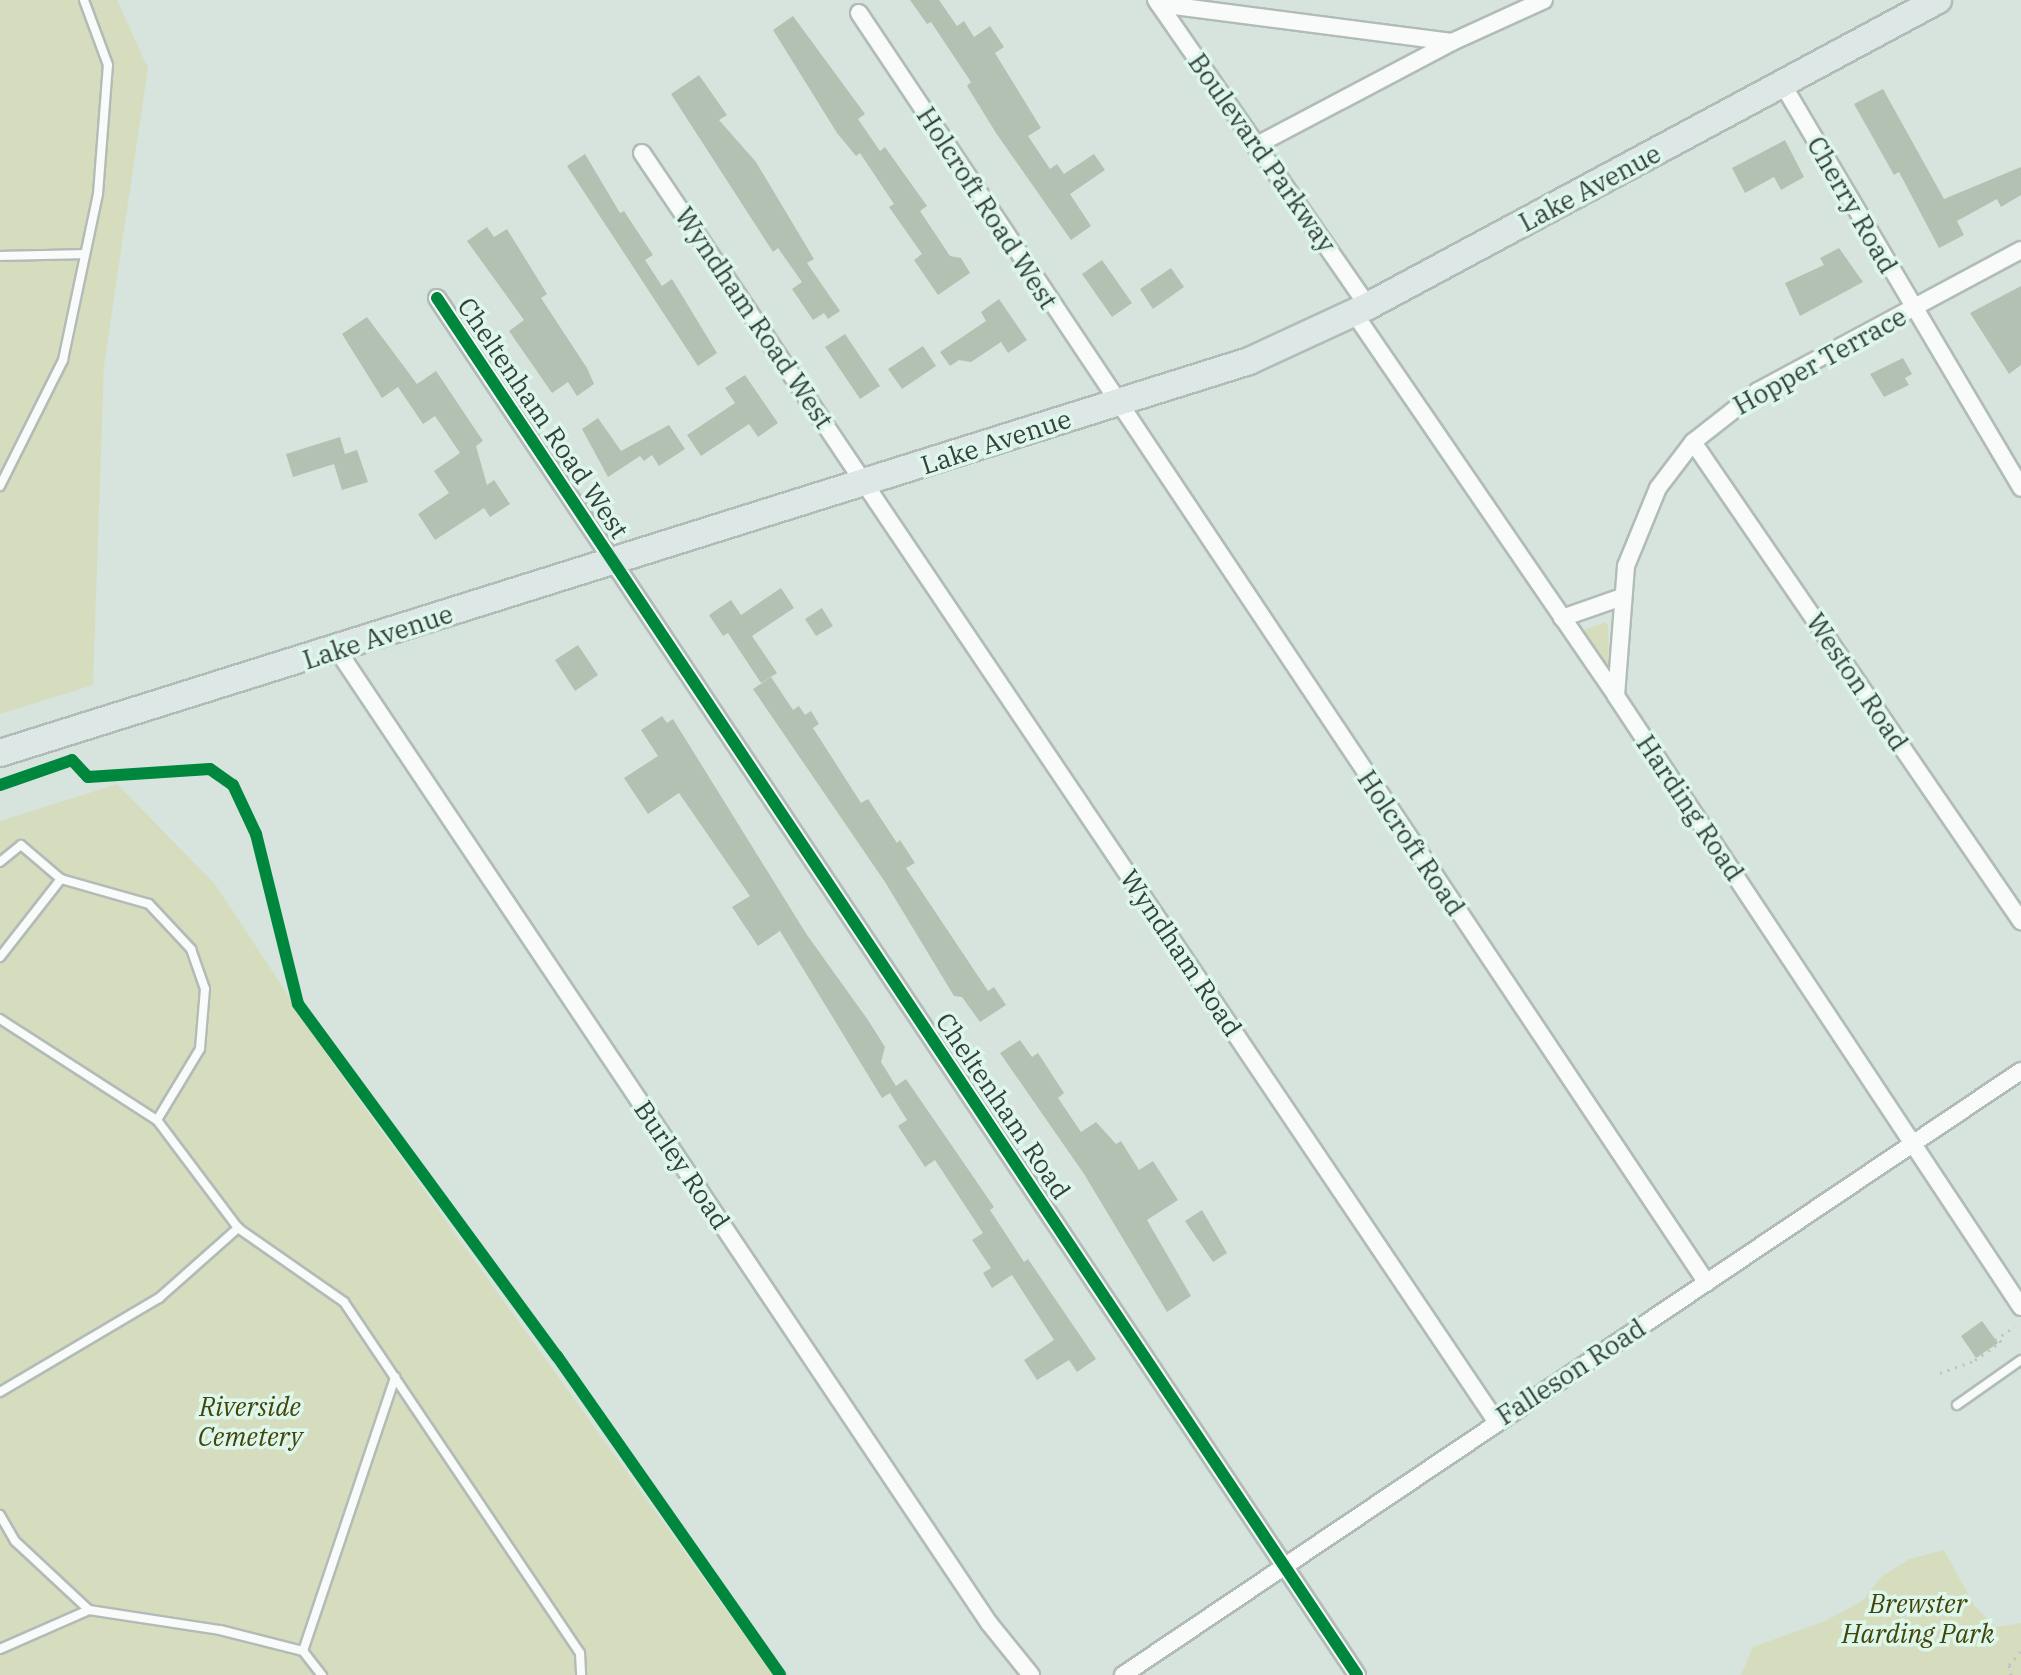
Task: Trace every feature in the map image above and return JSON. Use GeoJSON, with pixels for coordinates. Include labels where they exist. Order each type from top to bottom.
{"type":"FeatureCollection","features":[{"type":"Feature","properties":{"kind":"main road","name":"Lake Avenue"},"geometry":{"type":"LineString","coordinates":[[0,753],[338,651],[1249,361],[1361,310],[1938,0]]}},
{"type":"Feature","properties":{"kind":"street"},"geometry":{"type":"LineString","coordinates":[[1255,146],[1452,42],[1544,0]]}},
{"type":"Feature","properties":{"kind":"street"},"geometry":{"type":"LineString","coordinates":[[1157,2],[1452,42]]}},
{"type":"Feature","properties":{"kind":"street","name":"Boulevard Parkway"},"geometry":{"type":"LineString","coordinates":[[1157,2],[1361,310]]}},
{"type":"Feature","properties":{"kind":"street","name":"Holcroft Road West"},"geometry":{"type":"LineString","coordinates":[[859,13],[1116,403]]}},
{"type":"Feature","properties":{"kind":"street","name":"Cherry Road"},"geometry":{"type":"LineString","coordinates":[[1783,85],[1912,309],[2021,488]]}},
{"type":"Feature","properties":{"kind":"street","name":"Wyndham Road West"},"geometry":{"type":"LineString","coordinates":[[642,153],[866,484]]}},
{"type":"Feature","properties":{"kind":"street","name":"Hopper Terrace"},"geometry":{"type":"LineString","coordinates":[[1616,696],[1622,597],[1645,514],[1693,442],[1758,391],[2021,250]]}},
{"type":"Feature","properties":{"kind":"street","name":"Cheltenham Road West"},"geometry":{"type":"LineString","coordinates":[[437,298],[613,562]]}},
{"type":"Feature","properties":{"kind":"street","name":"Harding Road"},"geometry":{"type":"LineString","coordinates":[[1361,310],[1562,618],[2021,1307]]}},
{"type":"Feature","properties":{"kind":"street","name":"Holcroft Road"},"geometry":{"type":"LineString","coordinates":[[1116,403],[1707,1283]]}},
{"type":"Feature","properties":{"kind":"street","name":"Weston Road"},"geometry":{"type":"LineString","coordinates":[[1693,442],[2021,921]]}},
{"type":"Feature","properties":{"kind":"street","name":"Wyndham Road"},"geometry":{"type":"LineString","coordinates":[[866,484],[1496,1421]]}},
{"type":"Feature","properties":{"kind":"street","name":"Cheltenham Road"},"geometry":{"type":"LineString","coordinates":[[613,562],[1357,1675]]}},
{"type":"Feature","properties":{"kind":"street"},"geometry":{"type":"LineString","coordinates":[[1562,618],[1622,597]]}},
{"type":"Feature","properties":{"kind":"street","name":"Burley Road"},"geometry":{"type":"LineString","coordinates":[[338,651],[989,1623],[1031,1675]]}},
{"type":"Feature","properties":{"kind":"street","name":"Falleson Road"},"geometry":{"type":"LineString","coordinates":[[1123,1675],[1496,1421],[2021,1071]]}},
{"type":"Feature","properties":{"kind":"lane"},"geometry":{"type":"LineString","coordinates":[[0,486],[63,360],[98,194],[108,65],[84,0]]}},
{"type":"Feature","properties":{"kind":"lane"},"geometry":{"type":"LineString","coordinates":[[0,256],[85,254]]}},
{"type":"Feature","properties":{"kind":"lane"},"geometry":{"type":"LineString","coordinates":[[0,862],[21,845],[61,879],[149,904],[191,949],[205,989],[200,1049],[157,1120]]}},
{"type":"Feature","properties":{"kind":"lane"},"geometry":{"type":"LineString","coordinates":[[0,957],[61,879]]}},
{"type":"Feature","properties":{"kind":"lane"},"geometry":{"type":"LineString","coordinates":[[0,1019],[157,1120],[238,1228],[344,1302],[580,1653],[581,1675]]}},
{"type":"Feature","properties":{"kind":"lane"},"geometry":{"type":"LineString","coordinates":[[0,1392],[159,1298],[238,1228]]}},
{"type":"Feature","properties":{"kind":"lane"},"geometry":{"type":"LineString","coordinates":[[1957,1405],[2021,1360]]}},
{"type":"Feature","properties":{"kind":"lane"},"geometry":{"type":"LineString","coordinates":[[303,1651],[395,1377]]}},
{"type":"Feature","properties":{"kind":"lane"},"geometry":{"type":"LineString","coordinates":[[0,1515],[15,1541],[89,1610]]}},
{"type":"Feature","properties":{"kind":"lane"},"geometry":{"type":"LineString","coordinates":[[0,1649],[89,1610],[220,1630],[303,1651],[322,1675]]}},
{"type":"Feature","properties":{"kind":"path"},"geometry":{"type":"LineString","coordinates":[[72,760],[88,777],[210,769],[233,785],[256,834],[298,1004],[557,1356],[780,1675]]}},
{"type":"Feature","properties":{"kind":"path"},"geometry":{"type":"LineString","coordinates":[[1940,1373],[1975,1360],[2001,1342],[1996,1339],[2015,1326]]}},
{"type":"Feature","properties":{"kind":"path"},"geometry":{"type":"LineString","coordinates":[[2011,1675],[2009,1665],[2021,1651]]}},
{"type":"Feature","properties":{"kind":"green space"},"geometry":{"type":"Polygon","coordinates":[[[0,0],[117,0],[148,68],[104,366],[93,685],[0,714],[0,0]]]}},
{"type":"Feature","properties":{"kind":"green space"},"geometry":{"type":"Polygon","coordinates":[[[1605,622],[1608,625],[1609,667],[1582,631],[1605,622]]]}},
{"type":"Feature","properties":{"kind":"green space","name":"Riverside Cemetery"},"geometry":{"type":"Polygon","coordinates":[[[117,784],[215,884],[334,1065],[773,1675],[0,1675],[0,821],[117,784]]]}},
{"type":"Feature","properties":{"kind":"green space","name":"Brewster Harding Park"},"geometry":{"type":"Polygon","coordinates":[[[1944,1550],[1975,1606],[1995,1627],[2021,1623],[2021,1675],[1741,1675],[1753,1647],[1825,1621],[1862,1601],[1881,1577],[1909,1559],[1944,1550]]]}},
{"type":"Feature","properties":{"kind":"building"},"geometry":{"type":"Polygon","coordinates":[[[910,0],[939,0],[957,26],[964,21],[974,37],[990,26],[1004,47],[995,53],[1041,128],[1028,136],[1050,169],[1057,164],[1064,174],[1094,154],[1105,170],[1070,194],[1091,226],[1071,240],[996,133],[967,86],[971,82],[931,22],[927,24],[910,0]]]}},
{"type":"Feature","properties":{"kind":"building"},"geometry":{"type":"Polygon","coordinates":[[[793,16],[865,114],[858,119],[880,151],[885,147],[927,206],[920,211],[950,256],[961,258],[970,273],[938,295],[914,260],[922,254],[889,207],[894,204],[860,153],[856,156],[837,133],[773,30],[793,16]]]}},
{"type":"Feature","properties":{"kind":"building"},"geometry":{"type":"Polygon","coordinates":[[[699,75],[727,115],[719,120],[756,162],[814,259],[807,263],[840,311],[828,319],[824,313],[813,320],[792,289],[802,282],[778,248],[773,252],[671,94],[699,75]]]}},
{"type":"Feature","properties":{"kind":"building"},"geometry":{"type":"Polygon","coordinates":[[[1883,89],[1944,199],[2021,167],[2021,195],[2001,207],[1997,199],[1957,221],[1964,235],[1939,248],[1899,172],[1894,175],[1854,104],[1883,89]]]}},
{"type":"Feature","properties":{"kind":"building"},"geometry":{"type":"Polygon","coordinates":[[[1785,140],[1804,177],[1781,190],[1774,177],[1745,193],[1732,168],[1785,140]]]}},
{"type":"Feature","properties":{"kind":"building"},"geometry":{"type":"Polygon","coordinates":[[[585,154],[620,213],[624,211],[653,255],[645,260],[662,286],[672,279],[717,353],[698,366],[567,166],[585,154]]]}},
{"type":"Feature","properties":{"kind":"building"},"geometry":{"type":"Polygon","coordinates":[[[487,227],[494,237],[507,229],[547,294],[541,298],[587,368],[594,384],[577,396],[568,382],[552,393],[509,331],[524,320],[467,241],[487,227]]]}},
{"type":"Feature","properties":{"kind":"building"},"geometry":{"type":"Polygon","coordinates":[[[1839,248],[1863,282],[1800,316],[1785,283],[1824,265],[1820,258],[1839,248]]]}},
{"type":"Feature","properties":{"kind":"building"},"geometry":{"type":"Polygon","coordinates":[[[1102,260],[1132,303],[1112,317],[1082,274],[1102,260]]]}},
{"type":"Feature","properties":{"kind":"building"},"geometry":{"type":"Polygon","coordinates":[[[1171,268],[1184,287],[1153,309],[1140,289],[1171,268]]]}},
{"type":"Feature","properties":{"kind":"building"},"geometry":{"type":"Polygon","coordinates":[[[2021,286],[2021,365],[2009,374],[1970,313],[2021,286]]]}},
{"type":"Feature","properties":{"kind":"building"},"geometry":{"type":"Polygon","coordinates":[[[999,299],[1027,340],[1008,353],[1001,342],[971,362],[959,360],[950,366],[940,352],[986,321],[981,312],[999,299]]]}},
{"type":"Feature","properties":{"kind":"building"},"geometry":{"type":"Polygon","coordinates":[[[367,317],[417,384],[436,371],[483,441],[476,446],[487,485],[494,480],[510,504],[490,517],[484,508],[435,540],[418,514],[449,493],[434,471],[460,453],[435,416],[423,424],[398,387],[382,398],[342,334],[367,317]]]}},
{"type":"Feature","properties":{"kind":"building"},"geometry":{"type":"Polygon","coordinates":[[[845,334],[880,386],[860,399],[825,347],[845,334]]]}},
{"type":"Feature","properties":{"kind":"building"},"geometry":{"type":"Polygon","coordinates":[[[923,346],[936,366],[902,389],[888,369],[923,346]]]}},
{"type":"Feature","properties":{"kind":"building"},"geometry":{"type":"Polygon","coordinates":[[[1903,358],[1912,374],[1905,378],[1909,385],[1884,397],[1870,374],[1903,358]]]}},
{"type":"Feature","properties":{"kind":"building"},"geometry":{"type":"Polygon","coordinates":[[[745,375],[778,423],[758,437],[749,424],[701,456],[687,435],[735,403],[725,388],[745,375]]]}},
{"type":"Feature","properties":{"kind":"building"},"geometry":{"type":"Polygon","coordinates":[[[598,418],[621,451],[669,425],[685,449],[659,466],[652,455],[644,461],[640,456],[608,477],[582,429],[598,418]]]}},
{"type":"Feature","properties":{"kind":"building"},"geometry":{"type":"Polygon","coordinates":[[[340,437],[345,454],[357,450],[368,482],[342,490],[334,464],[293,477],[286,454],[340,437]]]}},
{"type":"Feature","properties":{"kind":"building"},"geometry":{"type":"Polygon","coordinates":[[[781,588],[794,608],[752,636],[777,673],[761,683],[728,633],[723,636],[709,615],[731,600],[741,615],[781,588]]]}},
{"type":"Feature","properties":{"kind":"building"},"geometry":{"type":"Polygon","coordinates":[[[822,608],[833,626],[816,636],[805,619],[822,608]]]}},
{"type":"Feature","properties":{"kind":"building"},"geometry":{"type":"Polygon","coordinates":[[[578,645],[598,675],[575,691],[555,660],[578,645]]]}},
{"type":"Feature","properties":{"kind":"building"},"geometry":{"type":"Polygon","coordinates":[[[771,677],[793,710],[799,706],[805,715],[811,711],[819,724],[813,728],[861,803],[868,799],[897,843],[900,840],[915,863],[906,868],[988,991],[994,987],[1006,1005],[980,1022],[962,997],[954,996],[885,882],[753,689],[771,677]]]}},
{"type":"Feature","properties":{"kind":"building"},"geometry":{"type":"Polygon","coordinates":[[[662,716],[667,723],[673,719],[807,935],[868,1020],[885,1047],[881,1062],[896,1086],[906,1079],[994,1207],[990,1210],[1024,1262],[1028,1259],[1096,1359],[1077,1372],[1069,1360],[1037,1380],[1024,1360],[1054,1340],[1012,1275],[992,1288],[983,1273],[991,1268],[972,1240],[983,1233],[935,1160],[925,1167],[898,1126],[907,1120],[890,1093],[882,1098],[780,931],[758,946],[732,907],[750,896],[679,793],[648,814],[624,778],[658,756],[641,730],[662,716]]]}},
{"type":"Feature","properties":{"kind":"building"},"geometry":{"type":"Polygon","coordinates":[[[1020,1040],[1032,1057],[1038,1053],[1064,1093],[1058,1098],[1081,1132],[1096,1122],[1116,1144],[1121,1141],[1139,1170],[1153,1161],[1178,1200],[1147,1220],[1191,1296],[1167,1312],[1084,1174],[1000,1053],[1020,1040]]]}},
{"type":"Feature","properties":{"kind":"building"},"geometry":{"type":"Polygon","coordinates":[[[1202,1210],[1227,1253],[1213,1262],[1185,1221],[1202,1210]]]}},
{"type":"Feature","properties":{"kind":"building"},"geometry":{"type":"Polygon","coordinates":[[[1982,1321],[1998,1343],[1976,1358],[1961,1336],[1982,1321]]]}},
{"type":"Feature","properties":{"kind":"cycle path"},"geometry":{"type":"LineString","coordinates":[[437,298],[1357,1675]]}},
{"type":"Feature","properties":{"kind":"cycle path"},"geometry":{"type":"LineString","coordinates":[[0,785],[72,760],[88,777],[210,769],[233,785],[256,834],[298,1004],[557,1356],[780,1675]]}}]}
